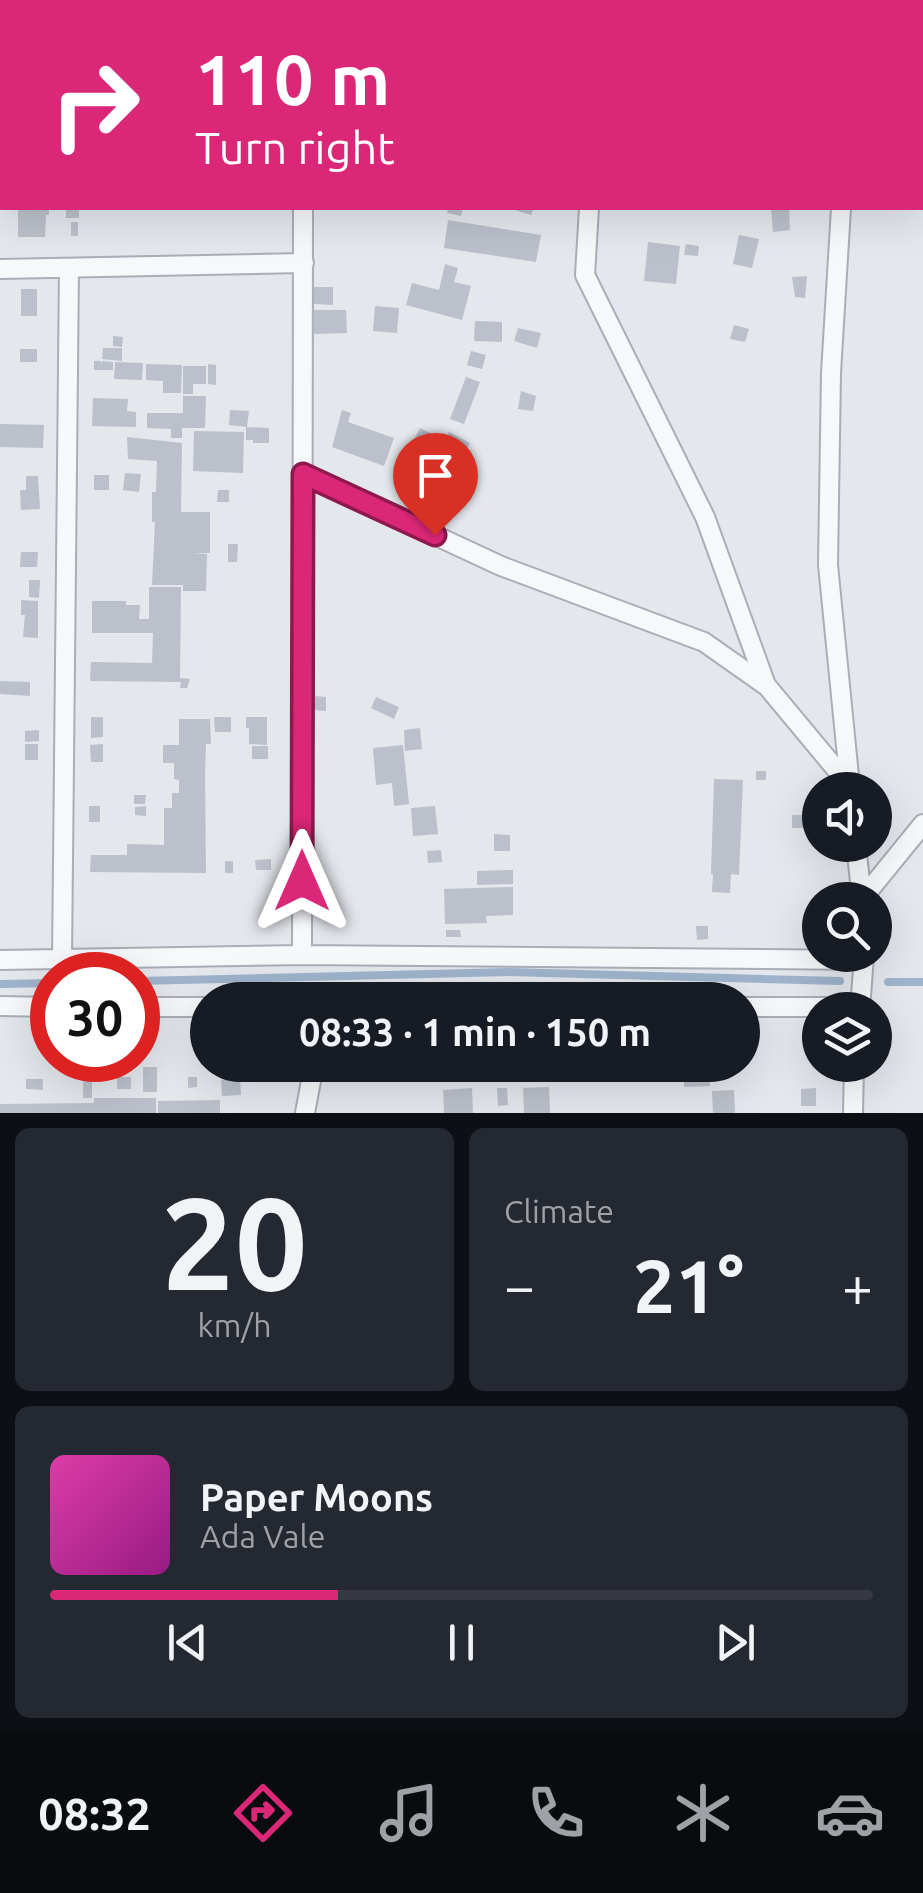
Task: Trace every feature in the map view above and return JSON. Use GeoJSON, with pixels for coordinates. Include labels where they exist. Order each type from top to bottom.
{"type":"FeatureCollection","features":[{"type":"Feature","properties":{"kind":"street"},"geometry":{"type":"LineString","coordinates":[[302,954],[304,210]]}},
{"type":"Feature","properties":{"kind":"street"},"geometry":{"type":"LineString","coordinates":[[589,210],[585,275],[705,517],[766,685]]}},
{"type":"Feature","properties":{"kind":"street"},"geometry":{"type":"LineString","coordinates":[[842,210],[831,373],[828,565],[849,772]]}},
{"type":"Feature","properties":{"kind":"street"},"geometry":{"type":"LineString","coordinates":[[0,269],[304,263]]}},
{"type":"Feature","properties":{"kind":"street"},"geometry":{"type":"LineString","coordinates":[[62,952],[68,268]]}},
{"type":"Feature","properties":{"kind":"street"},"geometry":{"type":"LineString","coordinates":[[303,474],[501,566],[704,642],[766,685],[838,772]]}},
{"type":"Feature","properties":{"kind":"street"},"geometry":{"type":"LineString","coordinates":[[876,882],[923,824]]}},
{"type":"Feature","properties":{"kind":"street"},"geometry":{"type":"LineString","coordinates":[[160,958],[302,954],[802,958]]}},
{"type":"Feature","properties":{"kind":"street"},"geometry":{"type":"LineString","coordinates":[[0,960],[30,960]]}},
{"type":"Feature","properties":{"kind":"street"},"geometry":{"type":"LineString","coordinates":[[0,1006],[30,1006]]}},
{"type":"Feature","properties":{"kind":"street"},"geometry":{"type":"LineString","coordinates":[[160,1007],[190,1007]]}},
{"type":"Feature","properties":{"kind":"street"},"geometry":{"type":"LineString","coordinates":[[760,1007],[802,1008]]}},
{"type":"Feature","properties":{"kind":"street"},"geometry":{"type":"LineString","coordinates":[[305,1113],[311,1082]]}},
{"type":"Feature","properties":{"kind":"street"},"geometry":{"type":"LineString","coordinates":[[851,1107],[853,1082]]}},
{"type":"Feature","properties":{"kind":"building"},"geometry":{"type":"Polygon","coordinates":[[[18,210],[49,210],[45,237],[18,237],[18,210]]]}},
{"type":"Feature","properties":{"kind":"building"},"geometry":{"type":"Polygon","coordinates":[[[66,210],[79,210],[79,218],[66,218],[66,210]]]}},
{"type":"Feature","properties":{"kind":"building"},"geometry":{"type":"Polygon","coordinates":[[[448,210],[462,210],[461,216],[448,210]]]}},
{"type":"Feature","properties":{"kind":"building"},"geometry":{"type":"Polygon","coordinates":[[[771,210],[789,210],[790,230],[773,232],[771,210]]]}},
{"type":"Feature","properties":{"kind":"building"},"geometry":{"type":"Polygon","coordinates":[[[448,220],[541,235],[536,262],[444,248],[448,220]]]}},
{"type":"Feature","properties":{"kind":"building"},"geometry":{"type":"Polygon","coordinates":[[[71,222],[78,222],[78,236],[71,236],[71,222]]]}},
{"type":"Feature","properties":{"kind":"building"},"geometry":{"type":"Polygon","coordinates":[[[739,235],[759,239],[752,268],[733,264],[739,235]]]}},
{"type":"Feature","properties":{"kind":"building"},"geometry":{"type":"Polygon","coordinates":[[[648,242],[680,246],[676,284],[644,281],[648,242]]]}},
{"type":"Feature","properties":{"kind":"building"},"geometry":{"type":"Polygon","coordinates":[[[686,244],[699,246],[698,256],[684,255],[686,244]]]}},
{"type":"Feature","properties":{"kind":"building"},"geometry":{"type":"Polygon","coordinates":[[[445,264],[458,268],[454,282],[471,286],[462,320],[406,305],[412,283],[439,290],[445,264]]]}},
{"type":"Feature","properties":{"kind":"building"},"geometry":{"type":"Polygon","coordinates":[[[807,276],[805,298],[795,297],[792,277],[807,276]]]}},
{"type":"Feature","properties":{"kind":"building"},"geometry":{"type":"Polygon","coordinates":[[[314,287],[333,287],[333,305],[313,304],[314,287]]]}},
{"type":"Feature","properties":{"kind":"building"},"geometry":{"type":"Polygon","coordinates":[[[21,289],[37,289],[37,316],[21,316],[21,289]]]}},
{"type":"Feature","properties":{"kind":"building"},"geometry":{"type":"Polygon","coordinates":[[[375,306],[399,308],[397,333],[373,331],[375,306]]]}},
{"type":"Feature","properties":{"kind":"building"},"geometry":{"type":"Polygon","coordinates":[[[314,310],[346,310],[347,333],[314,334],[314,310]]]}},
{"type":"Feature","properties":{"kind":"building"},"geometry":{"type":"Polygon","coordinates":[[[475,321],[502,322],[502,342],[474,341],[475,321]]]}},
{"type":"Feature","properties":{"kind":"building"},"geometry":{"type":"Polygon","coordinates":[[[734,325],[749,329],[745,342],[730,339],[734,325]]]}},
{"type":"Feature","properties":{"kind":"building"},"geometry":{"type":"Polygon","coordinates":[[[518,328],[541,333],[537,348],[514,341],[518,328]]]}},
{"type":"Feature","properties":{"kind":"building"},"geometry":{"type":"Polygon","coordinates":[[[113,336],[123,337],[122,347],[113,346],[113,336]]]}},
{"type":"Feature","properties":{"kind":"building"},"geometry":{"type":"Polygon","coordinates":[[[103,348],[122,348],[122,361],[102,359],[103,348]]]}},
{"type":"Feature","properties":{"kind":"building"},"geometry":{"type":"Polygon","coordinates":[[[20,349],[37,349],[37,362],[20,362],[20,349]]]}},
{"type":"Feature","properties":{"kind":"building"},"geometry":{"type":"Polygon","coordinates":[[[471,351],[486,355],[482,369],[467,365],[471,351]]]}},
{"type":"Feature","properties":{"kind":"building"},"geometry":{"type":"Polygon","coordinates":[[[94,361],[101,361],[102,367],[102,361],[113,362],[113,370],[94,370],[94,361]]]}},
{"type":"Feature","properties":{"kind":"building"},"geometry":{"type":"Polygon","coordinates":[[[115,362],[143,363],[142,380],[114,379],[115,362]]]}},
{"type":"Feature","properties":{"kind":"building"},"geometry":{"type":"Polygon","coordinates":[[[146,364],[182,365],[181,393],[163,393],[163,381],[146,380],[146,364]]]}},
{"type":"Feature","properties":{"kind":"building"},"geometry":{"type":"Polygon","coordinates":[[[208,364],[216,365],[216,385],[208,384],[208,364]]]}},
{"type":"Feature","properties":{"kind":"building"},"geometry":{"type":"Polygon","coordinates":[[[183,366],[206,366],[206,384],[193,384],[193,394],[183,394],[183,366]]]}},
{"type":"Feature","properties":{"kind":"building"},"geometry":{"type":"Polygon","coordinates":[[[466,377],[480,382],[464,424],[450,419],[466,377]]]}},
{"type":"Feature","properties":{"kind":"building"},"geometry":{"type":"Polygon","coordinates":[[[521,391],[536,396],[533,411],[518,409],[521,391]]]}},
{"type":"Feature","properties":{"kind":"building"},"geometry":{"type":"Polygon","coordinates":[[[183,396],[206,396],[205,428],[182,428],[182,438],[171,438],[171,429],[147,428],[147,413],[183,413],[183,396]]]}},
{"type":"Feature","properties":{"kind":"building"},"geometry":{"type":"Polygon","coordinates":[[[93,398],[128,399],[127,411],[136,412],[136,427],[92,426],[93,398]]]}},
{"type":"Feature","properties":{"kind":"building"},"geometry":{"type":"Polygon","coordinates":[[[230,410],[249,411],[247,427],[229,425],[230,410]]]}},
{"type":"Feature","properties":{"kind":"building"},"geometry":{"type":"Polygon","coordinates":[[[342,410],[351,413],[348,422],[394,438],[384,466],[332,447],[342,410]]]}},
{"type":"Feature","properties":{"kind":"building"},"geometry":{"type":"Polygon","coordinates":[[[0,424],[44,425],[43,448],[0,447],[0,424]]]}},
{"type":"Feature","properties":{"kind":"building"},"geometry":{"type":"Polygon","coordinates":[[[246,427],[269,428],[269,443],[246,440],[246,427]]]}},
{"type":"Feature","properties":{"kind":"building"},"geometry":{"type":"Polygon","coordinates":[[[420,428],[445,440],[449,432],[470,443],[445,491],[430,484],[427,488],[397,472],[420,428]]]}},
{"type":"Feature","properties":{"kind":"building"},"geometry":{"type":"Polygon","coordinates":[[[194,431],[244,432],[243,473],[193,471],[194,431]]]}},
{"type":"Feature","properties":{"kind":"building"},"geometry":{"type":"Polygon","coordinates":[[[127,437],[182,443],[181,512],[210,512],[210,553],[193,553],[207,554],[206,591],[183,591],[183,585],[152,585],[152,492],[156,492],[157,461],[128,459],[127,437]]]}},
{"type":"Feature","properties":{"kind":"building"},"geometry":{"type":"Polygon","coordinates":[[[125,473],[141,474],[139,492],[123,490],[125,473]]]}},
{"type":"Feature","properties":{"kind":"building"},"geometry":{"type":"Polygon","coordinates":[[[94,475],[109,475],[109,490],[94,490],[94,475]]]}},
{"type":"Feature","properties":{"kind":"building"},"geometry":{"type":"Polygon","coordinates":[[[26,476],[38,476],[40,509],[21,510],[20,490],[26,490],[26,476]]]}},
{"type":"Feature","properties":{"kind":"building"},"geometry":{"type":"Polygon","coordinates":[[[218,490],[229,490],[229,502],[217,502],[218,490]]]}},
{"type":"Feature","properties":{"kind":"building"},"geometry":{"type":"Polygon","coordinates":[[[228,544],[238,544],[237,562],[228,562],[228,544]]]}},
{"type":"Feature","properties":{"kind":"building"},"geometry":{"type":"Polygon","coordinates":[[[21,552],[38,552],[37,567],[20,567],[21,552]]]}},
{"type":"Feature","properties":{"kind":"building"},"geometry":{"type":"Polygon","coordinates":[[[29,580],[40,580],[39,598],[29,597],[29,580]]]}},
{"type":"Feature","properties":{"kind":"building"},"geometry":{"type":"Polygon","coordinates":[[[149,587],[181,587],[180,678],[190,679],[187,688],[180,688],[181,682],[90,681],[91,662],[152,663],[153,633],[92,633],[92,601],[140,605],[139,619],[149,619],[149,587]]]}},
{"type":"Feature","properties":{"kind":"building"},"geometry":{"type":"Polygon","coordinates":[[[21,600],[38,601],[38,638],[23,637],[25,615],[21,615],[21,600]]]}},
{"type":"Feature","properties":{"kind":"building"},"geometry":{"type":"Polygon","coordinates":[[[0,681],[30,682],[30,696],[0,694],[0,681]]]}},
{"type":"Feature","properties":{"kind":"building"},"geometry":{"type":"Polygon","coordinates":[[[315,696],[326,697],[326,711],[314,710],[315,696]]]}},
{"type":"Feature","properties":{"kind":"building"},"geometry":{"type":"Polygon","coordinates":[[[376,697],[399,707],[394,719],[371,708],[376,697]]]}},
{"type":"Feature","properties":{"kind":"building"},"geometry":{"type":"Polygon","coordinates":[[[91,717],[103,717],[103,737],[91,738],[91,717]]]}},
{"type":"Feature","properties":{"kind":"building"},"geometry":{"type":"Polygon","coordinates":[[[214,717],[231,717],[231,732],[215,732],[214,717]]]}},
{"type":"Feature","properties":{"kind":"building"},"geometry":{"type":"Polygon","coordinates":[[[246,717],[267,717],[267,745],[249,744],[246,717]]]}},
{"type":"Feature","properties":{"kind":"building"},"geometry":{"type":"Polygon","coordinates":[[[179,719],[210,719],[211,744],[206,744],[205,774],[206,873],[90,872],[91,855],[127,855],[127,844],[164,845],[164,808],[172,808],[172,793],[179,793],[179,780],[174,779],[174,763],[163,763],[163,745],[179,745],[179,719]]]}},
{"type":"Feature","properties":{"kind":"building"},"geometry":{"type":"Polygon","coordinates":[[[420,728],[422,749],[405,751],[404,730],[420,728]]]}},
{"type":"Feature","properties":{"kind":"building"},"geometry":{"type":"Polygon","coordinates":[[[39,730],[39,741],[25,742],[25,731],[39,730]]]}},
{"type":"Feature","properties":{"kind":"building"},"geometry":{"type":"Polygon","coordinates":[[[25,744],[38,744],[38,760],[25,760],[25,744]]]}},
{"type":"Feature","properties":{"kind":"building"},"geometry":{"type":"Polygon","coordinates":[[[103,744],[103,762],[91,762],[90,745],[103,744]]]}},
{"type":"Feature","properties":{"kind":"building"},"geometry":{"type":"Polygon","coordinates":[[[403,745],[409,804],[394,806],[392,783],[376,785],[373,748],[403,745]]]}},
{"type":"Feature","properties":{"kind":"building"},"geometry":{"type":"Polygon","coordinates":[[[252,746],[268,746],[268,759],[252,759],[252,746]]]}},
{"type":"Feature","properties":{"kind":"building"},"geometry":{"type":"Polygon","coordinates":[[[756,771],[766,771],[766,780],[756,780],[756,771]]]}},
{"type":"Feature","properties":{"kind":"building"},"geometry":{"type":"Polygon","coordinates":[[[714,779],[743,780],[739,875],[731,874],[730,893],[712,892],[714,779]]]}},
{"type":"Feature","properties":{"kind":"building"},"geometry":{"type":"Polygon","coordinates":[[[134,795],[146,795],[145,804],[134,804],[134,795]]]}},
{"type":"Feature","properties":{"kind":"building"},"geometry":{"type":"Polygon","coordinates":[[[89,806],[100,806],[100,822],[89,822],[89,806]]]}},
{"type":"Feature","properties":{"kind":"building"},"geometry":{"type":"Polygon","coordinates":[[[146,806],[146,816],[135,815],[135,807],[146,806]]]}},
{"type":"Feature","properties":{"kind":"building"},"geometry":{"type":"Polygon","coordinates":[[[435,806],[438,834],[413,836],[411,808],[435,806]]]}},
{"type":"Feature","properties":{"kind":"building"},"geometry":{"type":"Polygon","coordinates":[[[792,815],[802,815],[802,828],[792,828],[792,815]]]}},
{"type":"Feature","properties":{"kind":"building"},"geometry":{"type":"Polygon","coordinates":[[[494,834],[510,835],[510,851],[494,851],[494,834]]]}},
{"type":"Feature","properties":{"kind":"building"},"geometry":{"type":"Polygon","coordinates":[[[441,850],[442,862],[428,863],[427,851],[441,850]]]}},
{"type":"Feature","properties":{"kind":"building"},"geometry":{"type":"Polygon","coordinates":[[[271,859],[271,870],[256,870],[255,860],[271,859]]]}},
{"type":"Feature","properties":{"kind":"building"},"geometry":{"type":"Polygon","coordinates":[[[225,861],[233,861],[233,873],[225,873],[225,861]]]}},
{"type":"Feature","properties":{"kind":"building"},"geometry":{"type":"Polygon","coordinates":[[[513,870],[513,884],[477,885],[477,871],[513,870]]]}},
{"type":"Feature","properties":{"kind":"building"},"geometry":{"type":"Polygon","coordinates":[[[513,887],[513,915],[486,916],[487,923],[445,924],[444,889],[513,887]]]}},
{"type":"Feature","properties":{"kind":"building"},"geometry":{"type":"Polygon","coordinates":[[[696,926],[708,926],[708,939],[697,940],[696,926]]]}},
{"type":"Feature","properties":{"kind":"building"},"geometry":{"type":"Polygon","coordinates":[[[446,930],[460,930],[461,937],[446,937],[446,930]]]}},
{"type":"Feature","properties":{"kind":"building"},"geometry":{"type":"Polygon","coordinates":[[[26,1079],[43,1082],[43,1090],[26,1089],[26,1079]]]}},
{"type":"Feature","properties":{"kind":"building"},"geometry":{"type":"Polygon","coordinates":[[[83,1082],[92,1082],[92,1098],[83,1098],[83,1082]]]}},
{"type":"Feature","properties":{"kind":"building"},"geometry":{"type":"Polygon","coordinates":[[[117,1082],[131,1082],[131,1089],[117,1089],[117,1082]]]}},
{"type":"Feature","properties":{"kind":"building"},"geometry":{"type":"Polygon","coordinates":[[[143,1082],[157,1082],[157,1092],[143,1092],[143,1082]]]}},
{"type":"Feature","properties":{"kind":"building"},"geometry":{"type":"Polygon","coordinates":[[[221,1082],[240,1082],[241,1095],[222,1096],[221,1082]]]}},
{"type":"Feature","properties":{"kind":"building"},"geometry":{"type":"Polygon","coordinates":[[[684,1082],[710,1082],[710,1086],[684,1087],[684,1082]]]}},
{"type":"Feature","properties":{"kind":"building"},"geometry":{"type":"Polygon","coordinates":[[[549,1087],[550,1113],[524,1113],[523,1088],[549,1087]]]}},
{"type":"Feature","properties":{"kind":"building"},"geometry":{"type":"Polygon","coordinates":[[[472,1088],[473,1113],[444,1113],[443,1090],[472,1088]]]}},
{"type":"Feature","properties":{"kind":"building"},"geometry":{"type":"Polygon","coordinates":[[[497,1088],[507,1088],[508,1105],[498,1106],[497,1088]]]}},
{"type":"Feature","properties":{"kind":"building"},"geometry":{"type":"Polygon","coordinates":[[[816,1088],[816,1106],[801,1106],[801,1089],[816,1088]]]}},
{"type":"Feature","properties":{"kind":"building"},"geometry":{"type":"Polygon","coordinates":[[[734,1090],[735,1113],[713,1113],[712,1091],[734,1090]]]}},
{"type":"Feature","properties":{"kind":"building"},"geometry":{"type":"Polygon","coordinates":[[[94,1098],[156,1098],[156,1113],[0,1113],[0,1104],[94,1103],[94,1098]]]}},
{"type":"Feature","properties":{"kind":"building"},"geometry":{"type":"Polygon","coordinates":[[[220,1100],[220,1113],[158,1113],[158,1101],[220,1100]]]}},
{"type":"Feature","properties":{"kind":"waterway"},"geometry":{"type":"LineString","coordinates":[[160,980],[509,972],[840,981]]}},
{"type":"Feature","properties":{"kind":"waterway"},"geometry":{"type":"LineString","coordinates":[[888,982],[923,982]]}},
{"type":"Feature","properties":{"kind":"waterway"},"geometry":{"type":"LineString","coordinates":[[0,984],[30,983]]}},
{"type":"Feature","properties":{"kind":"route"},"geometry":{"type":"LineString","coordinates":[[302,881],[303,474],[435,535]]}}]}
